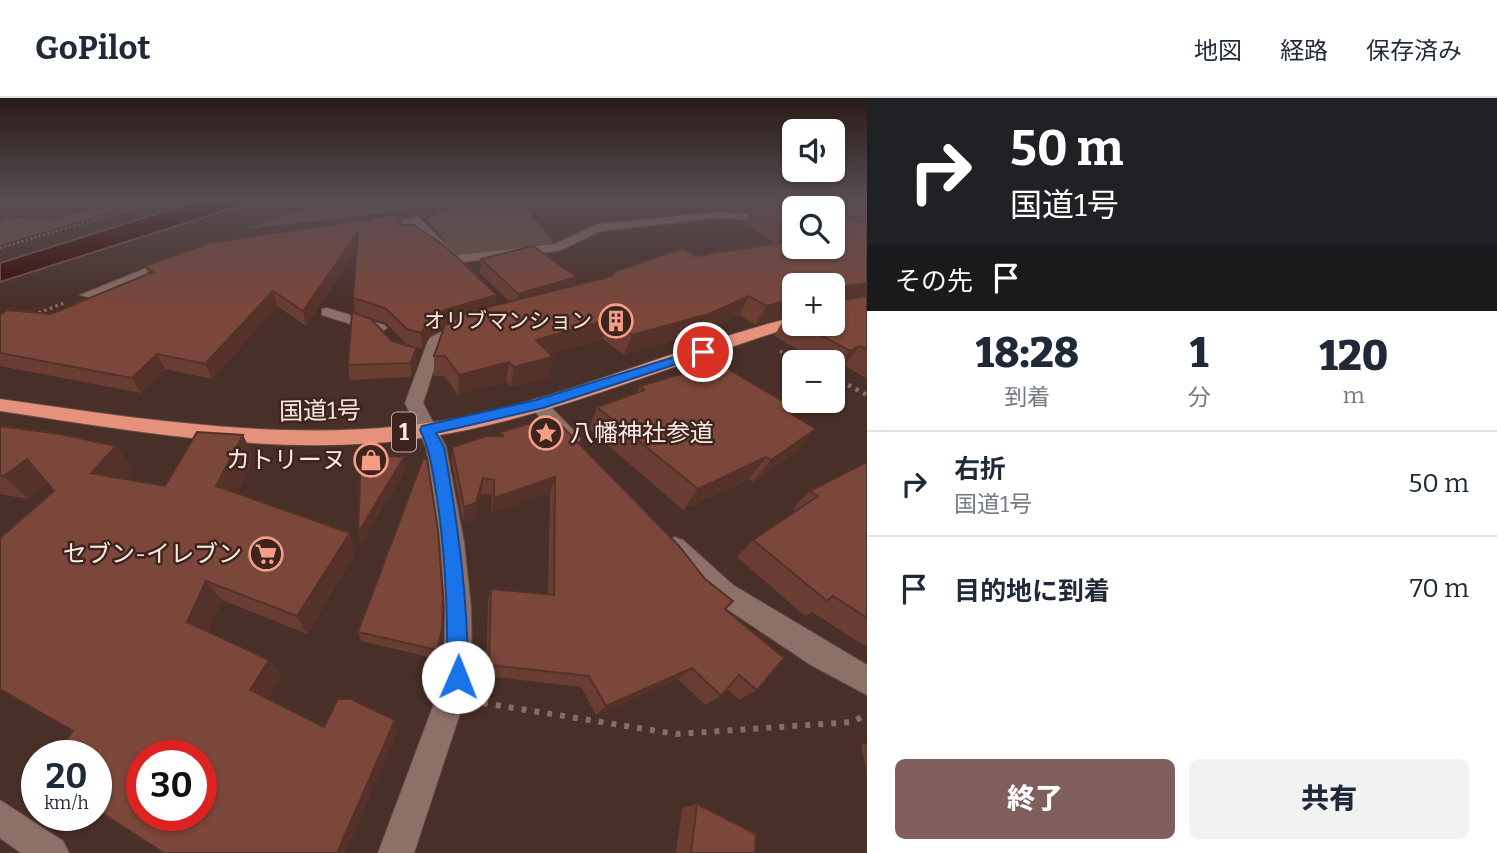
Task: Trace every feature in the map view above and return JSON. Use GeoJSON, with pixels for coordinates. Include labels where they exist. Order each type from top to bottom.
{"type":"FeatureCollection","features":[{"type":"Feature","properties":{"kind":"highway","name":"国道1号"},"geometry":{"type":"LineString","coordinates":[[0,405],[231,434],[315,439],[428,430],[538,404],[782,326]]}},
{"type":"Feature","properties":{"kind":"street"},"geometry":{"type":"LineString","coordinates":[[429,234],[459,264],[558,247],[585,234]]}},
{"type":"Feature","properties":{"kind":"street"},"geometry":{"type":"LineString","coordinates":[[86,295],[187,258]]}},
{"type":"Feature","properties":{"kind":"street"},"geometry":{"type":"LineString","coordinates":[[327,312],[379,328],[390,343]]}},
{"type":"Feature","properties":{"kind":"street"},"geometry":{"type":"LineString","coordinates":[[396,853],[458,677],[458,608],[452,542],[436,447],[414,403],[435,341],[461,326],[486,320]]}},
{"type":"Feature","properties":{"kind":"street"},"geometry":{"type":"LineString","coordinates":[[410,352],[429,358]]}},
{"type":"Feature","properties":{"kind":"street"},"geometry":{"type":"LineString","coordinates":[[538,404],[587,458]]}},
{"type":"Feature","properties":{"kind":"street"},"geometry":{"type":"LineString","coordinates":[[655,528],[724,593],[867,681]]}},
{"type":"Feature","properties":{"kind":"street"},"geometry":{"type":"LineString","coordinates":[[0,817],[51,853]]}},
{"type":"Feature","properties":{"kind":"path"},"geometry":{"type":"LineString","coordinates":[[0,248],[46,234]]}},
{"type":"Feature","properties":{"kind":"path"},"geometry":{"type":"LineString","coordinates":[[25,319],[86,295]]}},
{"type":"Feature","properties":{"kind":"path"},"geometry":{"type":"LineString","coordinates":[[845,383],[867,395]]}},
{"type":"Feature","properties":{"kind":"path"},"geometry":{"type":"LineString","coordinates":[[451,698],[676,734],[853,722],[867,715]]}},
{"type":"Feature","properties":{"kind":"shaded area"},"geometry":{"type":"Polygon","coordinates":[[[0,234],[36,234],[0,245],[0,234]]]}},
{"type":"Feature","properties":{"kind":"shaded area"},"geometry":{"type":"Polygon","coordinates":[[[92,234],[150,234],[0,282],[0,263],[92,234]]]}},
{"type":"Feature","properties":{"kind":"shaded area"},"geometry":{"type":"Polygon","coordinates":[[[439,234],[547,234],[554,243],[457,255],[439,234]]]}},
{"type":"Feature","properties":{"kind":"building"},"geometry":{"type":"Polygon","coordinates":[[[267,234],[356,234],[303,311],[273,291],[205,364],[157,354],[132,378],[0,353],[0,315],[7,310],[51,314],[153,272],[145,266],[209,243],[267,234]]]}},
{"type":"Feature","properties":{"kind":"building"},"geometry":{"type":"Polygon","coordinates":[[[358,234],[428,234],[445,246],[497,295],[445,310],[434,316],[421,333],[407,329],[385,308],[353,298],[358,234]]]}},
{"type":"Feature","properties":{"kind":"building"},"geometry":{"type":"Polygon","coordinates":[[[845,234],[867,234],[867,283],[846,286],[845,292],[845,273],[782,273],[782,302],[767,306],[749,296],[709,314],[632,335],[609,319],[536,340],[553,357],[514,367],[509,362],[459,375],[445,356],[434,356],[445,325],[468,312],[612,276],[616,271],[683,248],[695,256],[782,243],[782,259],[845,259],[845,234]]]}},
{"type":"Feature","properties":{"kind":"building"},"geometry":{"type":"Polygon","coordinates":[[[533,246],[577,277],[518,294],[481,259],[533,246]]]}},
{"type":"Feature","properties":{"kind":"building"},"geometry":{"type":"Polygon","coordinates":[[[867,296],[867,349],[860,346],[850,351],[822,336],[845,336],[845,298],[867,296]]]}},
{"type":"Feature","properties":{"kind":"building"},"geometry":{"type":"Polygon","coordinates":[[[352,312],[371,319],[392,341],[416,348],[411,363],[348,365],[352,312]]]}},
{"type":"Feature","properties":{"kind":"building"},"geometry":{"type":"Polygon","coordinates":[[[718,363],[782,401],[782,413],[790,413],[816,429],[771,460],[766,457],[698,489],[597,407],[644,390],[640,386],[718,363]]]}},
{"type":"Feature","properties":{"kind":"building"},"geometry":{"type":"Polygon","coordinates":[[[553,417],[679,546],[705,579],[733,601],[725,609],[784,658],[757,690],[739,675],[721,696],[692,668],[606,706],[589,676],[489,665],[491,589],[554,595],[555,477],[494,498],[494,480],[483,478],[476,503],[464,507],[452,447],[487,436],[503,436],[500,432],[553,417]]]}},
{"type":"Feature","properties":{"kind":"building"},"geometry":{"type":"Polygon","coordinates":[[[0,426],[60,434],[116,446],[91,473],[165,486],[197,432],[243,435],[216,486],[350,533],[297,616],[206,581],[187,622],[269,660],[250,690],[324,727],[338,699],[351,699],[395,720],[337,853],[164,853],[130,831],[217,831],[217,740],[126,740],[126,828],[112,819],[112,740],[66,740],[73,731],[0,689],[0,538],[54,491],[27,459],[4,476],[0,475],[0,426]]]}},
{"type":"Feature","properties":{"kind":"building"},"geometry":{"type":"Polygon","coordinates":[[[361,454],[404,457],[358,533],[361,454]]]}},
{"type":"Feature","properties":{"kind":"building"},"geometry":{"type":"Polygon","coordinates":[[[427,458],[438,531],[443,598],[442,630],[437,650],[358,632],[423,459],[427,458]]]}},
{"type":"Feature","properties":{"kind":"building"},"geometry":{"type":"Polygon","coordinates":[[[867,462],[867,618],[833,596],[827,601],[753,540],[818,496],[810,491],[867,462]]]}},
{"type":"Feature","properties":{"kind":"building"},"geometry":{"type":"Polygon","coordinates":[[[697,804],[756,834],[755,853],[691,853],[697,804]]]}},
{"type":"Feature","properties":{"kind":"place","name":"オリブマンション"},"geometry":{"type":"Point","coordinates":[616,321]}},
{"type":"Feature","properties":{"kind":"place","name":"八幡神社参道"},"geometry":{"type":"Point","coordinates":[546,433]}},
{"type":"Feature","properties":{"kind":"place","name":"カトリーヌ"},"geometry":{"type":"Point","coordinates":[371,460]}},
{"type":"Feature","properties":{"kind":"place","name":"セブン-イレブン"},"geometry":{"type":"Point","coordinates":[266,554]}},
{"type":"Feature","properties":{"kind":"route"},"geometry":{"type":"LineString","coordinates":[[458,677],[458,608],[452,542],[436,447],[428,430],[538,404],[703,352]]}}]}
